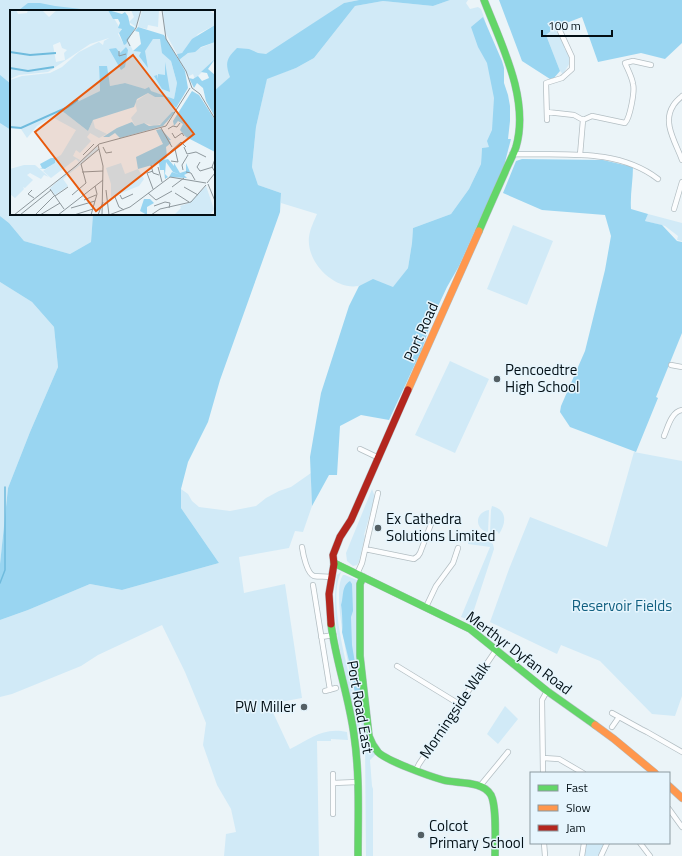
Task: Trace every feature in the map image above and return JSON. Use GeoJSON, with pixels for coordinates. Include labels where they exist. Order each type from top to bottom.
{"type":"FeatureCollection","features":[{"type":"Feature","properties":{"kind":"main road","name":"Port Road"},"geometry":{"type":"LineString","coordinates":[[334,563],[338,558],[350,528],[351,520],[512,154],[511,146],[514,127],[516,91],[513,73],[484,0]]}},
{"type":"Feature","properties":{"kind":"main road","name":"Merthyr Dyfan Road"},"geometry":{"type":"LineString","coordinates":[[334,563],[426,606],[466,627],[547,691],[614,738],[654,772]]}},
{"type":"Feature","properties":{"kind":"main road","name":"Port Road East"},"geometry":{"type":"LineString","coordinates":[[334,563],[331,577],[330,603],[334,635],[353,723],[358,782],[358,856]]}},
{"type":"Feature","properties":{"kind":"main road","name":"Port Road East"},"geometry":{"type":"LineString","coordinates":[[360,576],[359,631],[362,683],[369,736],[374,747],[379,753],[389,759],[416,770]]}},
{"type":"Feature","properties":{"kind":"main road"},"geometry":{"type":"LineString","coordinates":[[416,770],[443,780],[480,786],[490,794],[494,804],[495,856]]}},
{"type":"Feature","properties":{"kind":"main road"},"geometry":{"type":"LineString","coordinates":[[670,787],[682,798]]}},
{"type":"Feature","properties":{"kind":"street"},"geometry":{"type":"LineString","coordinates":[[547,120],[546,83],[562,78],[572,69],[572,57],[560,31]]}},
{"type":"Feature","properties":{"kind":"street"},"geometry":{"type":"LineString","coordinates":[[583,120],[592,116],[622,123],[627,122],[634,87],[625,63],[633,61],[651,65]]}},
{"type":"Feature","properties":{"kind":"street"},"geometry":{"type":"LineString","coordinates":[[682,96],[673,106],[668,122],[682,160]]}},
{"type":"Feature","properties":{"kind":"street"},"geometry":{"type":"LineString","coordinates":[[547,112],[574,115],[583,120]]}},
{"type":"Feature","properties":{"kind":"street"},"geometry":{"type":"LineString","coordinates":[[580,155],[583,120]]}},
{"type":"Feature","properties":{"kind":"street"},"geometry":{"type":"LineString","coordinates":[[512,154],[600,156],[639,167],[658,179]]}},
{"type":"Feature","properties":{"kind":"street"},"geometry":{"type":"LineString","coordinates":[[674,209],[682,182]]}},
{"type":"Feature","properties":{"kind":"street"},"geometry":{"type":"LineString","coordinates":[[671,365],[682,367]]}},
{"type":"Feature","properties":{"kind":"street"},"geometry":{"type":"LineString","coordinates":[[664,436],[674,415],[678,411],[682,410]]}},
{"type":"Feature","properties":{"kind":"street"},"geometry":{"type":"LineString","coordinates":[[360,449],[379,458]]}},
{"type":"Feature","properties":{"kind":"street","name":"Port Road East"},"geometry":{"type":"LineString","coordinates":[[360,576],[378,493]]}},
{"type":"Feature","properties":{"kind":"street"},"geometry":{"type":"LineString","coordinates":[[365,549],[414,559],[420,553],[431,524]]}},
{"type":"Feature","properties":{"kind":"street"},"geometry":{"type":"LineString","coordinates":[[302,547],[306,564],[311,574],[314,576],[331,577]]}},
{"type":"Feature","properties":{"kind":"street"},"geometry":{"type":"LineString","coordinates":[[426,606],[436,586],[453,563],[458,548]]}},
{"type":"Feature","properties":{"kind":"street"},"geometry":{"type":"LineString","coordinates":[[314,585],[328,690],[336,688]]}},
{"type":"Feature","properties":{"kind":"street"},"geometry":{"type":"LineString","coordinates":[[321,637],[334,635]]}},
{"type":"Feature","properties":{"kind":"street","name":"Morningside Walk"},"geometry":{"type":"LineString","coordinates":[[416,770],[418,764],[496,650]]}},
{"type":"Feature","properties":{"kind":"street"},"geometry":{"type":"LineString","coordinates":[[397,666],[460,704]]}},
{"type":"Feature","properties":{"kind":"street"},"geometry":{"type":"LineString","coordinates":[[543,772],[542,700],[547,691]]}},
{"type":"Feature","properties":{"kind":"street"},"geometry":{"type":"LineString","coordinates":[[612,713],[682,752]]}},
{"type":"Feature","properties":{"kind":"street"},"geometry":{"type":"LineString","coordinates":[[612,727],[619,717]]}},
{"type":"Feature","properties":{"kind":"street"},"geometry":{"type":"LineString","coordinates":[[480,786],[508,752]]}},
{"type":"Feature","properties":{"kind":"street"},"geometry":{"type":"LineString","coordinates":[[543,758],[559,759],[581,772]]}},
{"type":"Feature","properties":{"kind":"street"},"geometry":{"type":"LineString","coordinates":[[333,774],[334,811]]}},
{"type":"Feature","properties":{"kind":"street"},"geometry":{"type":"LineString","coordinates":[[333,783],[358,782]]}},
{"type":"Feature","properties":{"kind":"street"},"geometry":{"type":"LineString","coordinates":[[670,810],[682,826]]}},
{"type":"Feature","properties":{"kind":"street"},"geometry":{"type":"LineString","coordinates":[[544,844],[545,856]]}},
{"type":"Feature","properties":{"kind":"street"},"geometry":{"type":"LineString","coordinates":[[582,856],[584,844]]}},
{"type":"Feature","properties":{"kind":"street"},"geometry":{"type":"LineString","coordinates":[[601,856],[607,844]]}},
{"type":"Feature","properties":{"kind":"street"},"geometry":{"type":"LineString","coordinates":[[641,844],[650,856]]}},
{"type":"Feature","properties":{"kind":"green space"},"geometry":{"type":"Polygon","coordinates":[[[0,0],[359,0],[344,3],[280,46],[238,71],[215,90],[215,10],[10,10],[10,215],[93,215],[91,242],[70,254],[24,241],[9,223],[0,216],[0,0]]]}},
{"type":"Feature","properties":{"kind":"green space"},"geometry":{"type":"Polygon","coordinates":[[[450,0],[468,0],[466,3],[470,9],[478,7],[481,9],[484,17],[504,96],[489,147],[482,148],[481,164],[469,189],[451,214],[413,228],[408,268],[393,288],[373,280],[358,286],[340,284],[323,272],[312,256],[309,246],[309,237],[317,214],[281,203],[281,193],[258,185],[252,167],[256,127],[267,78],[296,68],[314,58],[355,6],[383,1],[433,6],[450,0]]]}},
{"type":"Feature","properties":{"kind":"green space"},"geometry":{"type":"Polygon","coordinates":[[[556,27],[564,42],[564,47],[569,54],[571,61],[563,74],[560,71],[546,35],[556,27]]]}},
{"type":"Feature","properties":{"kind":"green space"},"geometry":{"type":"Polygon","coordinates":[[[648,214],[682,223],[682,241],[677,240],[678,236],[665,226],[645,221],[648,214]]]}},
{"type":"Feature","properties":{"kind":"green space"},"geometry":{"type":"Polygon","coordinates":[[[513,225],[553,241],[527,305],[487,289],[513,225]]]}},
{"type":"Feature","properties":{"kind":"green space"},"geometry":{"type":"Polygon","coordinates":[[[0,282],[32,302],[54,327],[58,367],[8,488],[0,564],[0,282]]]}},
{"type":"Feature","properties":{"kind":"green space"},"geometry":{"type":"Polygon","coordinates":[[[450,361],[489,379],[455,453],[415,435],[450,361]]]}},
{"type":"Feature","properties":{"kind":"green space","name":"Reservoir Fields"},"geometry":{"type":"Polygon","coordinates":[[[634,452],[682,461],[682,696],[675,716],[652,714],[600,661],[561,645],[557,654],[490,622],[530,517],[607,547],[634,452]]]}},
{"type":"Feature","properties":{"kind":"green space"},"geometry":{"type":"Polygon","coordinates":[[[311,473],[312,506],[303,532],[295,531],[289,548],[239,557],[244,593],[285,584],[302,698],[269,704],[290,749],[317,735],[330,731],[347,732],[348,740],[331,739],[331,741],[317,741],[319,856],[224,856],[226,834],[236,832],[231,809],[217,785],[203,745],[206,723],[185,672],[162,625],[98,655],[81,666],[12,694],[0,697],[0,620],[90,584],[122,590],[219,563],[181,508],[181,489],[188,494],[192,501],[199,507],[230,511],[256,506],[266,498],[291,487],[311,473]]]}},
{"type":"Feature","properties":{"kind":"green space"},"geometry":{"type":"Polygon","coordinates":[[[372,489],[375,497],[364,535],[359,562],[357,565],[353,566],[347,561],[346,553],[372,489]]]}},
{"type":"Feature","properties":{"kind":"green space"},"geometry":{"type":"Polygon","coordinates":[[[492,506],[501,511],[504,518],[503,526],[499,534],[497,531],[490,533],[492,506]]]}},
{"type":"Feature","properties":{"kind":"green space"},"geometry":{"type":"Polygon","coordinates":[[[489,510],[488,532],[480,528],[478,521],[479,517],[484,511],[489,510]]]}},
{"type":"Feature","properties":{"kind":"green space"},"geometry":{"type":"Polygon","coordinates":[[[472,531],[493,544],[494,549],[472,616],[471,618],[467,619],[461,617],[490,547],[468,544],[468,533],[472,531]]]}},
{"type":"Feature","properties":{"kind":"green space"},"geometry":{"type":"Polygon","coordinates":[[[342,571],[338,582],[336,595],[337,611],[342,645],[361,733],[360,735],[357,734],[341,655],[335,615],[335,595],[337,575],[342,571]]]}},
{"type":"Feature","properties":{"kind":"green space"},"geometry":{"type":"Polygon","coordinates":[[[343,575],[359,581],[367,737],[364,738],[346,654],[339,605],[339,587],[343,575]]]}},
{"type":"Feature","properties":{"kind":"green space"},"geometry":{"type":"Polygon","coordinates":[[[505,706],[518,719],[498,744],[487,734],[505,706]]]}},
{"type":"Feature","properties":{"kind":"green space"},"geometry":{"type":"Polygon","coordinates":[[[368,740],[376,754],[370,760],[373,789],[373,856],[366,856],[365,741],[368,740]]]}},
{"type":"Feature","properties":{"kind":"green space"},"geometry":{"type":"Polygon","coordinates":[[[584,844],[605,844],[599,856],[582,856],[584,844]]]}},
{"type":"Feature","properties":{"kind":"shaded area"},"geometry":{"type":"Polygon","coordinates":[[[359,0],[450,0],[433,6],[383,1],[355,6],[314,58],[296,68],[267,79],[256,127],[252,167],[258,185],[281,193],[280,212],[220,380],[208,422],[188,462],[181,489],[181,508],[219,563],[122,590],[90,584],[0,620],[0,564],[8,488],[58,367],[54,327],[32,302],[0,282],[0,216],[9,223],[24,241],[70,254],[91,242],[93,215],[215,215],[215,90],[230,77],[227,68],[229,58],[237,48],[249,49],[258,53],[266,54],[344,3],[359,0]]]}},
{"type":"Feature","properties":{"kind":"shaded area"},"geometry":{"type":"Polygon","coordinates":[[[499,0],[682,0],[682,43],[665,59],[641,53],[598,62],[582,17],[556,27],[546,35],[560,71],[554,78],[550,79],[522,61],[499,0]]]}},
{"type":"Feature","properties":{"kind":"shaded area"},"geometry":{"type":"Polygon","coordinates":[[[28,3],[40,3],[89,10],[19,10],[28,3]]]}},
{"type":"Feature","properties":{"kind":"shaded area"},"geometry":{"type":"Polygon","coordinates":[[[483,17],[502,61],[504,68],[504,83],[510,106],[508,139],[511,139],[504,166],[459,266],[433,317],[422,349],[389,420],[361,415],[340,426],[337,475],[329,475],[312,506],[310,457],[321,393],[349,306],[359,286],[373,279],[393,287],[408,268],[413,228],[451,214],[469,189],[481,164],[482,148],[489,147],[487,141],[492,130],[494,98],[487,63],[478,47],[471,27],[483,17]]]}},
{"type":"Feature","properties":{"kind":"shaded area"},"geometry":{"type":"Polygon","coordinates":[[[0,75],[10,83],[10,129],[0,123],[0,75]]]}},
{"type":"Feature","properties":{"kind":"shaded area"},"geometry":{"type":"Polygon","coordinates":[[[522,159],[603,160],[633,167],[631,209],[648,214],[645,221],[662,225],[677,241],[682,242],[682,333],[636,452],[570,427],[560,412],[561,406],[585,351],[605,270],[611,236],[605,215],[542,210],[503,193],[516,161],[522,159]]]}},
{"type":"Feature","properties":{"kind":"shaded area"},"geometry":{"type":"Polygon","coordinates":[[[350,581],[352,584],[353,611],[351,617],[352,645],[357,675],[361,688],[360,697],[357,700],[342,632],[341,605],[345,586],[350,581]]]}},
{"type":"Feature","properties":{"kind":"waterway"},"geometry":{"type":"LineString","coordinates":[[0,583],[5,570],[5,487]]}},
{"type":"Feature","properties":{"kind":"traffic: fast"},"geometry":{"type":"LineString","coordinates":[[479,231],[515,150],[519,129],[517,91],[512,72],[484,0]]}},
{"type":"Feature","properties":{"kind":"traffic: fast"},"geometry":{"type":"LineString","coordinates":[[334,563],[470,629],[547,691],[595,725]]}},
{"type":"Feature","properties":{"kind":"traffic: fast"},"geometry":{"type":"LineString","coordinates":[[363,577],[360,584],[360,656],[369,736],[378,752],[390,760],[443,780],[469,783],[487,790],[491,795],[494,807],[495,856]]}},
{"type":"Feature","properties":{"kind":"traffic: fast"},"geometry":{"type":"LineString","coordinates":[[331,624],[352,721],[356,750],[358,856]]}},
{"type":"Feature","properties":{"kind":"traffic: slow"},"geometry":{"type":"LineString","coordinates":[[408,390],[479,231]]}},
{"type":"Feature","properties":{"kind":"traffic: slow"},"geometry":{"type":"LineString","coordinates":[[595,725],[654,772]]}},
{"type":"Feature","properties":{"kind":"traffic: slow"},"geometry":{"type":"LineString","coordinates":[[670,787],[682,798]]}},
{"type":"Feature","properties":{"kind":"traffic: jam"},"geometry":{"type":"LineString","coordinates":[[331,624],[329,594],[334,564],[333,555],[340,537],[351,520],[408,390]]}},
{"type":"Feature","properties":{"kind":"place","name":"Pencoedtre High School"},"geometry":{"type":"Point","coordinates":[497,379]}},
{"type":"Feature","properties":{"kind":"place","name":"Ex Cathedra Solutions Limited"},"geometry":{"type":"Point","coordinates":[378,528]}},
{"type":"Feature","properties":{"kind":"place","name":"PW Miller"},"geometry":{"type":"Point","coordinates":[304,707]}},
{"type":"Feature","properties":{"kind":"place","name":"Colcot Primary School"},"geometry":{"type":"Point","coordinates":[421,835]}}]}
